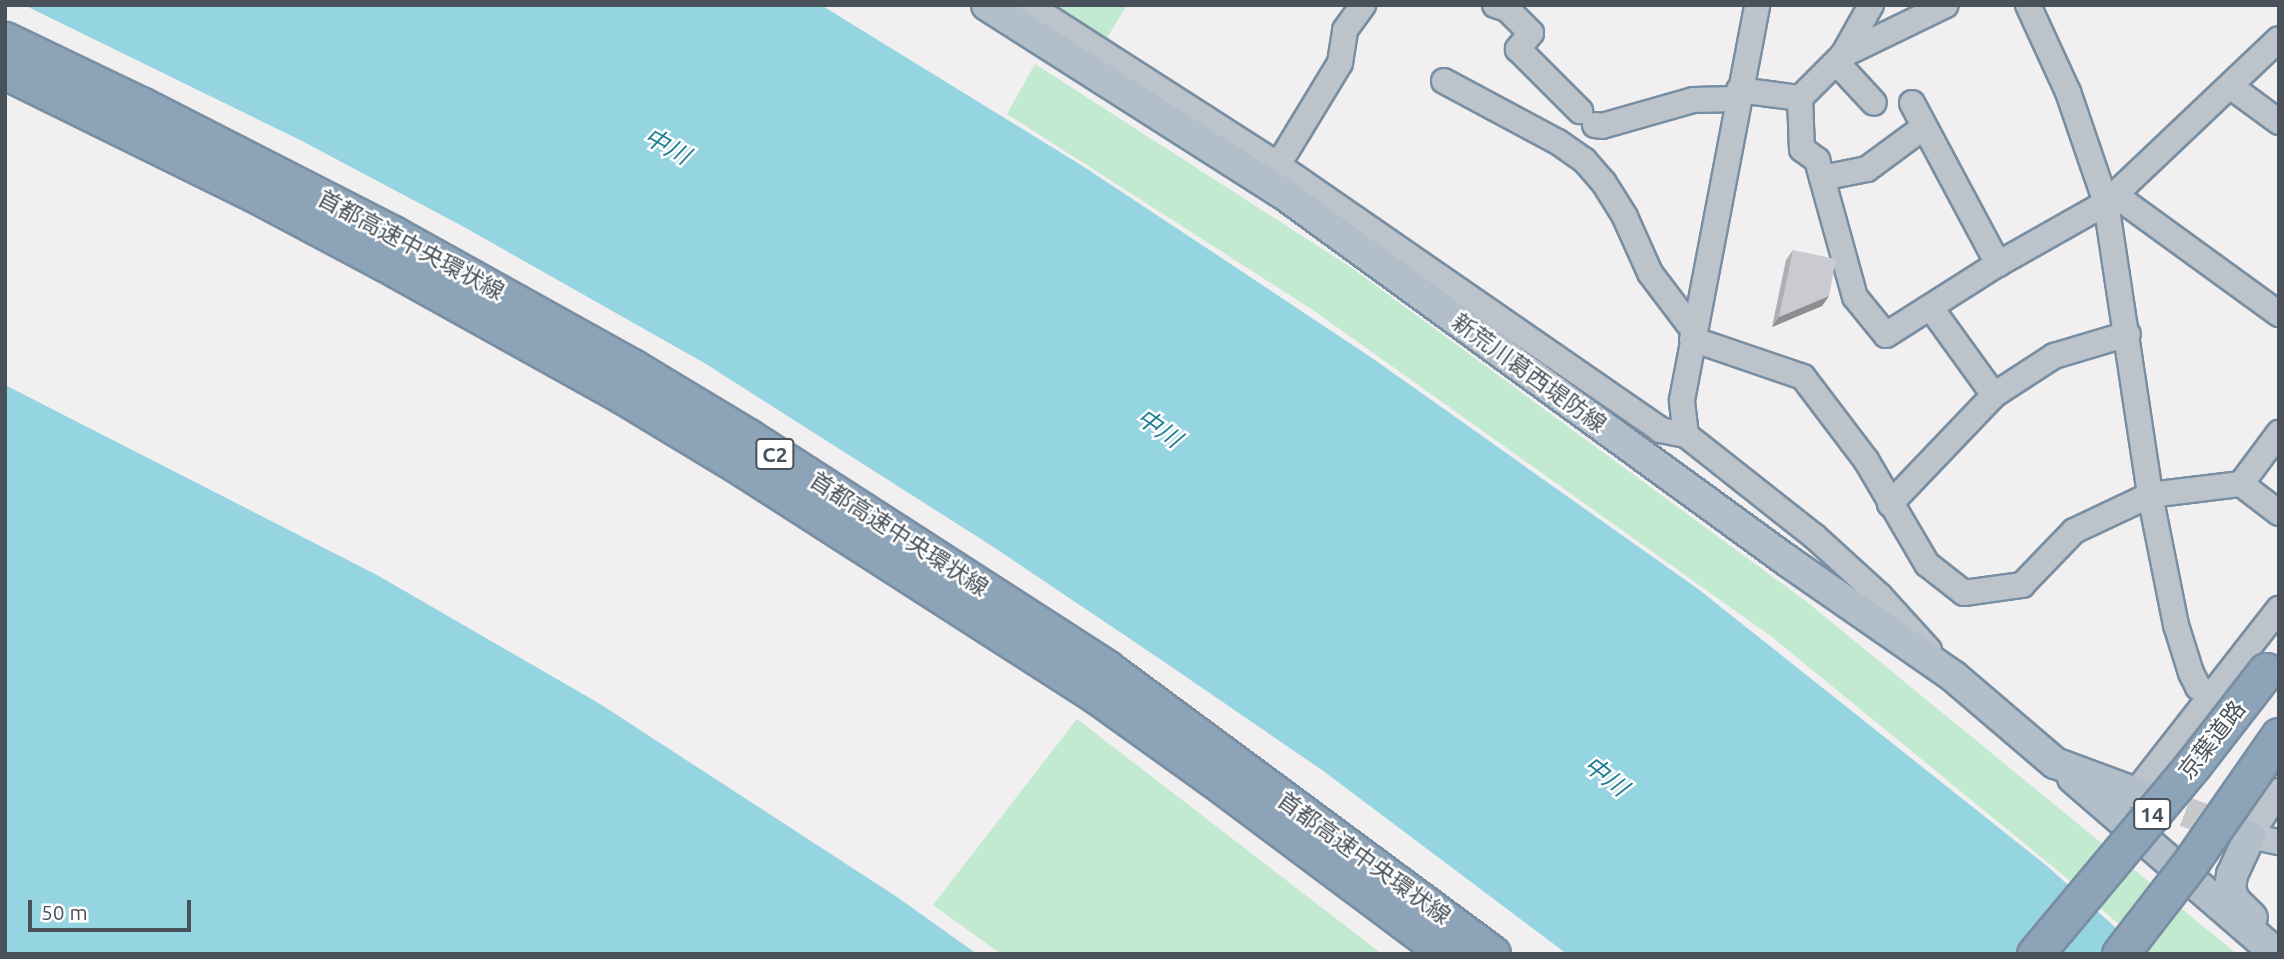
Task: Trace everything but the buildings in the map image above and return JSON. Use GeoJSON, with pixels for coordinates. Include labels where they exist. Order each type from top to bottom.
{"type":"FeatureCollection","features":[{"type":"Feature","properties":{"kind":"highway","name":"首都高速中央環状線"},"geometry":{"type":"LineString","coordinates":[[5,40],[143,106],[369,221],[632,367],[748,437],[1106,668],[1492,954]]}},
{"type":"Feature","properties":{"kind":"highway","name":"首都高速中央環状線"},"geometry":{"type":"LineString","coordinates":[[5,71],[208,170],[396,268],[622,395],[744,468],[1096,695],[1212,778],[1439,949]]}},
{"type":"Feature","properties":{"kind":"highway","name":"京葉道路"},"geometry":{"type":"LineString","coordinates":[[2035,954],[2193,765],[2272,662]]}},
{"type":"Feature","properties":{"kind":"highway","name":"14"},"geometry":{"type":"LineString","coordinates":[[2120,954],[2191,862],[2279,736]]}},
{"type":"Feature","properties":{"kind":"main road","name":"新荒川葛西堤防線"},"geometry":{"type":"LineString","coordinates":[[987,5],[1281,192],[1788,562],[1953,676],[2277,954]]}},
{"type":"Feature","properties":{"kind":"main road","name":"新荒川葛西堤防線"},"geometry":{"type":"LineString","coordinates":[[2055,763],[2138,794]]}},
{"type":"Feature","properties":{"kind":"main road"},"geometry":{"type":"LineString","coordinates":[[2258,837],[2232,875],[2230,888],[2242,909],[2279,942]]}},
{"type":"Feature","properties":{"kind":"street"},"geometry":{"type":"LineString","coordinates":[[1029,5],[1278,166],[1660,430],[1686,435],[1814,536],[1880,596],[1953,676]]}},
{"type":"Feature","properties":{"kind":"street"},"geometry":{"type":"LineString","coordinates":[[1278,166],[1340,62],[1345,30],[1363,5]]}},
{"type":"Feature","properties":{"kind":"street"},"geometry":{"type":"LineString","coordinates":[[1495,5],[1507,9],[1531,33],[1518,49],[1587,118],[1602,126],[1693,100],[1738,95],[1800,98],[1840,59],[1946,5]]}},
{"type":"Feature","properties":{"kind":"street"},"geometry":{"type":"LineString","coordinates":[[1686,435],[1682,400],[1756,5]]}},
{"type":"Feature","properties":{"kind":"street"},"geometry":{"type":"LineString","coordinates":[[2028,5],[2068,92],[2110,199],[2150,495],[2176,625],[2190,673],[2198,687],[2212,698]]}},
{"type":"Feature","properties":{"kind":"street"},"geometry":{"type":"LineString","coordinates":[[1840,59],[1866,7]]}},
{"type":"Feature","properties":{"kind":"street"},"geometry":{"type":"LineString","coordinates":[[1800,98],[1802,149],[1817,160],[1855,297],[1886,335],[1998,264],[2110,199],[2279,39]]}},
{"type":"Feature","properties":{"kind":"street"},"geometry":{"type":"LineString","coordinates":[[1840,59],[1874,103]]}},
{"type":"Feature","properties":{"kind":"street"},"geometry":{"type":"LineString","coordinates":[[1444,81],[1558,142],[1584,160],[1604,183],[1625,217],[1650,273],[1693,335],[1803,377],[1866,460],[1927,564],[1964,593],[2022,585],[2074,531],[2150,495],[2241,484],[2279,513]]}},
{"type":"Feature","properties":{"kind":"street"},"geometry":{"type":"LineString","coordinates":[[2230,86],[2279,122]]}},
{"type":"Feature","properties":{"kind":"street"},"geometry":{"type":"LineString","coordinates":[[1912,103],[1998,264]]}},
{"type":"Feature","properties":{"kind":"street"},"geometry":{"type":"LineString","coordinates":[[1822,178],[1867,169],[1924,127]]}},
{"type":"Feature","properties":{"kind":"street"},"geometry":{"type":"LineString","coordinates":[[2110,199],[2279,314]]}},
{"type":"Feature","properties":{"kind":"street"},"geometry":{"type":"LineString","coordinates":[[1931,308],[1993,395]]}},
{"type":"Feature","properties":{"kind":"street"},"geometry":{"type":"LineString","coordinates":[[1890,504],[1993,395],[2054,356],[2127,334]]}},
{"type":"Feature","properties":{"kind":"street"},"geometry":{"type":"LineString","coordinates":[[2241,484],[2279,433]]}},
{"type":"Feature","properties":{"kind":"street"},"geometry":{"type":"LineString","coordinates":[[2138,794],[2279,609]]}},
{"type":"Feature","properties":{"kind":"street"},"geometry":{"type":"LineString","coordinates":[[2258,837],[2279,791]]}},
{"type":"Feature","properties":{"kind":"green space"},"geometry":{"type":"Polygon","coordinates":[[[1047,5],[1127,5],[1102,46],[1047,5]]]}},
{"type":"Feature","properties":{"kind":"green space"},"geometry":{"type":"Polygon","coordinates":[[[1035,64],[1349,266],[1807,602],[2237,954],[2152,954],[2063,875],[1772,637],[1313,310],[1007,114],[1035,64]]]}},
{"type":"Feature","properties":{"kind":"green space"},"geometry":{"type":"Polygon","coordinates":[[[1077,719],[1382,954],[1001,954],[933,905],[1077,719]]]}},
{"type":"Feature","properties":{"kind":"water","name":"中川"},"geometry":{"type":"Polygon","coordinates":[[[24,5],[821,5],[1081,165],[1372,358],[1698,589],[2047,866],[2145,954],[1567,954],[1322,770],[992,546],[706,364],[464,227],[302,141],[24,5]]]}},
{"type":"Feature","properties":{"kind":"water"},"geometry":{"type":"Polygon","coordinates":[[[5,385],[377,575],[600,704],[897,897],[977,954],[5,954],[5,385]]]}},
{"type":"Feature","properties":{"kind":"tunnel"},"geometry":{"type":"LineString","coordinates":[[2143,796],[2237,831]]}}]}
